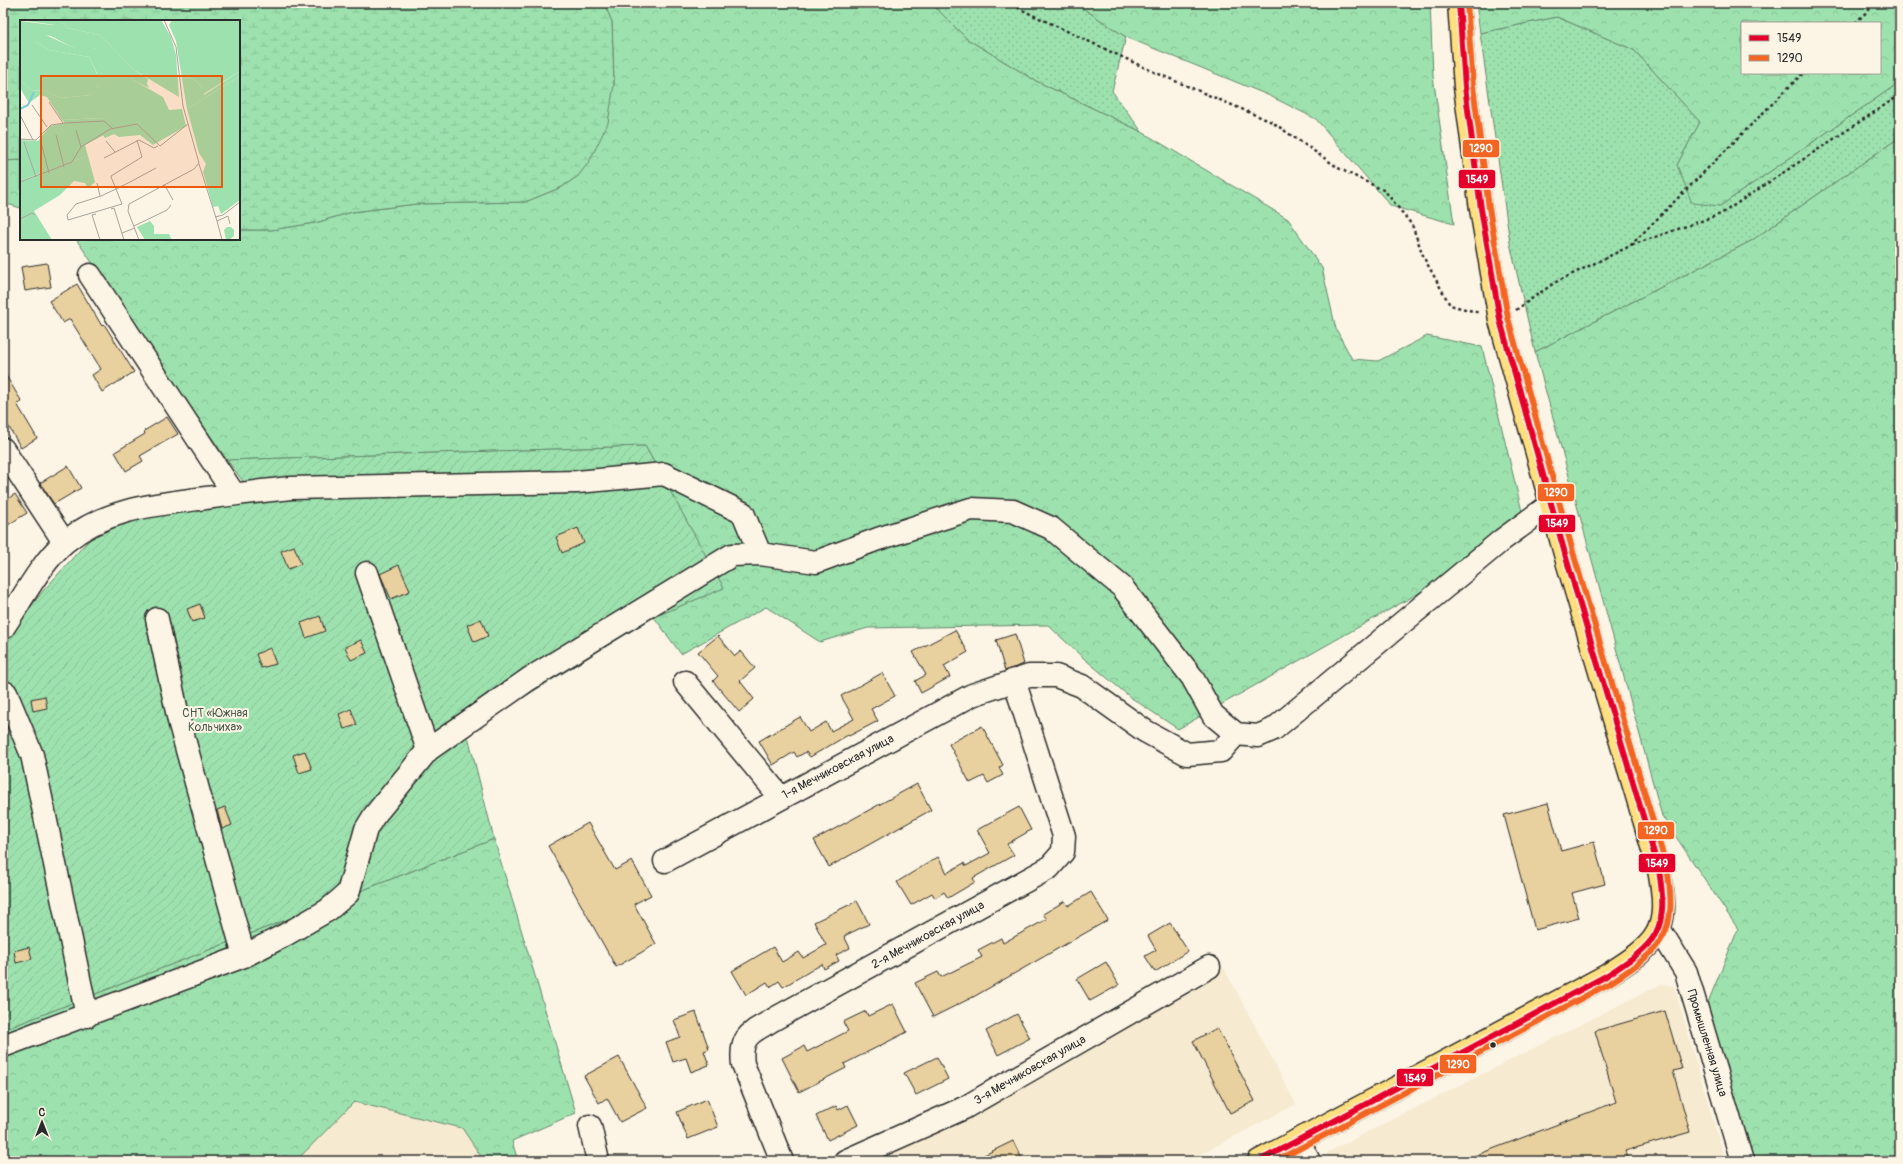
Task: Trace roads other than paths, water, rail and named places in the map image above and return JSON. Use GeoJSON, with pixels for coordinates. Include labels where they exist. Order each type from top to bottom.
{"type":"FeatureCollection","features":[{"type":"Feature","properties":{"kind":"main road"},"geometry":{"type":"LineString","coordinates":[[1259,1161],[1606,976],[1637,957],[1652,942],[1660,930],[1664,912],[1664,893],[1659,870],[1551,504],[1500,316],[1481,209],[1465,87],[1459,3]]}},
{"type":"Feature","properties":{"kind":"street"},"geometry":{"type":"LineString","coordinates":[[90,274],[243,493]]}},
{"type":"Feature","properties":{"kind":"street"},"geometry":{"type":"LineString","coordinates":[[3,449],[64,542]]}},
{"type":"Feature","properties":{"kind":"street"},"geometry":{"type":"LineString","coordinates":[[3,628],[45,565],[64,542],[104,517],[143,506],[291,488],[577,482],[664,474],[743,513],[760,554]]}},
{"type":"Feature","properties":{"kind":"street"},"geometry":{"type":"LineString","coordinates":[[3,1046],[87,1016],[244,956],[285,935],[328,910],[348,893],[366,829],[370,822],[428,750],[529,679],[732,555],[760,554],[816,562],[878,539],[971,509],[1013,511],[1051,528],[1122,587],[1192,677],[1213,715],[1236,734],[1258,736],[1274,729],[1502,540],[1551,504]]}},
{"type":"Feature","properties":{"kind":"street"},"geometry":{"type":"LineString","coordinates":[[367,573],[428,750]]}},
{"type":"Feature","properties":{"kind":"street"},"geometry":{"type":"LineString","coordinates":[[157,619],[179,721],[244,956]]}},
{"type":"Feature","properties":{"kind":"street","name":"1-я Мечниковская улица"},"geometry":{"type":"LineString","coordinates":[[665,861],[972,695],[1029,676],[1056,676],[1082,686],[1145,731],[1187,754],[1221,751],[1236,734]]}},
{"type":"Feature","properties":{"kind":"street","name":"2-я Мечниковская улица"},"geometry":{"type":"LineString","coordinates":[[782,1161],[743,1064],[742,1050],[745,1038],[776,1018],[1049,868],[1063,852],[1064,836],[1014,680]]}},
{"type":"Feature","properties":{"kind":"street"},"geometry":{"type":"LineString","coordinates":[[685,682],[781,798]]}},
{"type":"Feature","properties":{"kind":"street"},"geometry":{"type":"LineString","coordinates":[[6,693],[32,756],[87,1016]]}},
{"type":"Feature","properties":{"kind":"street","name":"Промышленная улица"},"geometry":{"type":"LineString","coordinates":[[1660,930],[1686,972],[1742,1161]]}},
{"type":"Feature","properties":{"kind":"street","name":"3-я Мечниковская улица"},"geometry":{"type":"LineString","coordinates":[[846,1161],[964,1108],[1209,967]]}},
{"type":"Feature","properties":{"kind":"street"},"geometry":{"type":"LineString","coordinates":[[590,1126],[598,1161]]}},
{"type":"Feature","properties":{"kind":"street"},"geometry":{"type":"LineString","coordinates":[[1298,1140],[1309,1161]]}},
{"type":"Feature","properties":{"kind":"park label","name":"СНТ «Южная Кольчиха»"},"geometry":{"type":"Point","coordinates":[215,720]}}]}
